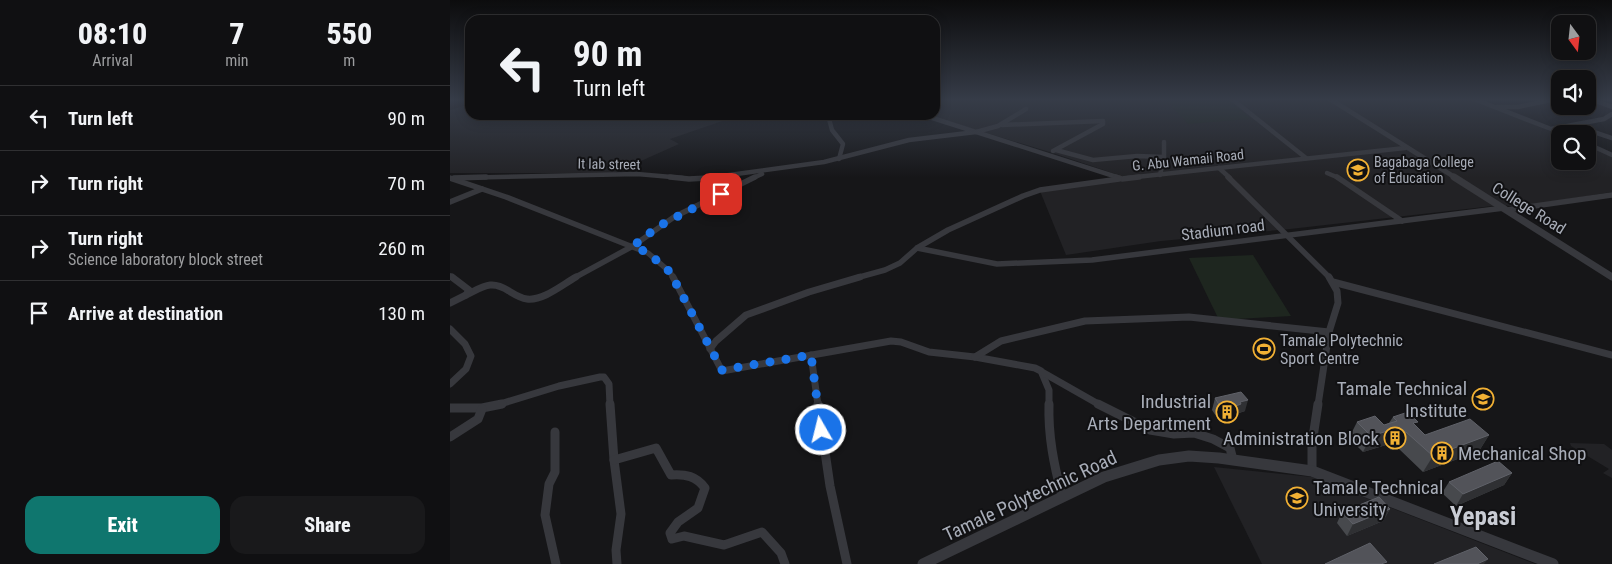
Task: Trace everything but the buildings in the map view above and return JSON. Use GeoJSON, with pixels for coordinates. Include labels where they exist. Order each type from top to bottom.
{"type":"FeatureCollection","features":[{"type":"Feature","properties":{"kind":"street"},"geometry":{"type":"LineString","coordinates":[[831,125],[832,130],[843,144],[840,159]]}},
{"type":"Feature","properties":{"kind":"street","name":"G. Abu Wamaii Road"},"geometry":{"type":"LineString","coordinates":[[955,125],[1122,179],[1405,148]]}},
{"type":"Feature","properties":{"kind":"street"},"geometry":{"type":"LineString","coordinates":[[998,126],[1016,125]]}},
{"type":"Feature","properties":{"kind":"street"},"geometry":{"type":"LineString","coordinates":[[1048,155],[1098,125]]}},
{"type":"Feature","properties":{"kind":"street"},"geometry":{"type":"LineString","coordinates":[[1265,125],[1306,158]]}},
{"type":"Feature","properties":{"kind":"street","name":"College Road"},"geometry":{"type":"LineString","coordinates":[[1370,125],[1612,278]]}},
{"type":"Feature","properties":{"kind":"street"},"geometry":{"type":"LineString","coordinates":[[1542,125],[1551,129]]}},
{"type":"Feature","properties":{"kind":"street","name":"It lab street"},"geometry":{"type":"LineString","coordinates":[[450,179],[637,174],[703,179],[840,159],[894,142],[976,132],[998,126]]}},
{"type":"Feature","properties":{"kind":"street"},"geometry":{"type":"LineString","coordinates":[[1596,132],[1612,138]]}},
{"type":"Feature","properties":{"kind":"street"},"geometry":{"type":"LineString","coordinates":[[1160,175],[1164,156],[1164,142]]}},
{"type":"Feature","properties":{"kind":"street"},"geometry":{"type":"LineString","coordinates":[[1596,148],[1612,155]]}},
{"type":"Feature","properties":{"kind":"street"},"geometry":{"type":"LineString","coordinates":[[1056,150],[1093,160],[1137,156],[1164,156]]}},
{"type":"Feature","properties":{"kind":"street"},"geometry":{"type":"LineString","coordinates":[[1219,168],[1333,282],[1338,291],[1338,303],[1329,332],[1312,444],[1312,471]]}},
{"type":"Feature","properties":{"kind":"street"},"geometry":{"type":"LineString","coordinates":[[450,303],[492,284],[496,284],[520,298],[534,299],[633,246],[674,217],[768,171]]}},
{"type":"Feature","properties":{"kind":"street"},"geometry":{"type":"LineString","coordinates":[[1327,173],[1343,180],[1402,221]]}},
{"type":"Feature","properties":{"kind":"street"},"geometry":{"type":"LineString","coordinates":[[450,179],[482,189],[648,253],[670,272],[722,370],[891,341],[901,342],[929,352],[976,357],[1035,368],[1071,390],[1150,430],[1174,434],[1194,433],[1213,439],[1230,448],[1233,460]]}},
{"type":"Feature","properties":{"kind":"street"},"geometry":{"type":"LineString","coordinates":[[710,349],[716,341],[746,315],[809,292],[885,270],[900,263],[918,248],[948,230],[1035,191],[1122,179]]}},
{"type":"Feature","properties":{"kind":"street"},"geometry":{"type":"LineString","coordinates":[[450,202],[482,189]]}},
{"type":"Feature","properties":{"kind":"street","name":"Stadium road"},"geometry":{"type":"LineString","coordinates":[[918,248],[967,260],[997,264],[1092,260],[1612,195]]}},
{"type":"Feature","properties":{"kind":"street"},"geometry":{"type":"LineString","coordinates":[[450,276],[469,290],[466,296]]}},
{"type":"Feature","properties":{"kind":"street"},"geometry":{"type":"LineString","coordinates":[[1333,282],[1612,356]]}},
{"type":"Feature","properties":{"kind":"street"},"geometry":{"type":"LineString","coordinates":[[976,357],[1001,342],[1085,321],[1189,318],[1329,332]]}},
{"type":"Feature","properties":{"kind":"street"},"geometry":{"type":"LineString","coordinates":[[450,329],[466,344],[471,352],[471,359],[460,376],[450,384]]}},
{"type":"Feature","properties":{"kind":"street"},"geometry":{"type":"LineString","coordinates":[[811,355],[826,467],[838,532],[847,564]]}},
{"type":"Feature","properties":{"kind":"street"},"geometry":{"type":"LineString","coordinates":[[1040,371],[1049,390],[1048,424],[1051,453],[1062,496]]}},
{"type":"Feature","properties":{"kind":"street"},"geometry":{"type":"LineString","coordinates":[[450,408],[482,409],[565,384],[598,376],[604,377],[609,384],[614,460],[621,514],[616,564]]}},
{"type":"Feature","properties":{"kind":"street"},"geometry":{"type":"LineString","coordinates":[[450,437],[478,418],[482,409]]}},
{"type":"Feature","properties":{"kind":"street"},"geometry":{"type":"LineString","coordinates":[[555,432],[555,472],[549,484],[545,515],[556,564]]}},
{"type":"Feature","properties":{"kind":"street"},"geometry":{"type":"LineString","coordinates":[[614,460],[656,448],[670,475],[694,476],[705,488],[703,503],[694,514],[672,528],[670,533],[672,540],[684,536],[724,545],[762,532],[781,553],[785,564]]}},
{"type":"Feature","properties":{"kind":"street","name":"Tamale Polytechnic Road"},"geometry":{"type":"LineString","coordinates":[[923,564],[1104,477],[1158,460],[1189,456],[1312,471],[1553,564]]}},
{"type":"Feature","properties":{"kind":"shaded area"},"geometry":{"type":"Polygon","coordinates":[[[450,125],[710,125],[670,139],[679,144],[614,173],[450,173],[450,125]]]}},
{"type":"Feature","properties":{"kind":"shaded area","name":"Bagabaga College of Education"},"geometry":{"type":"Polygon","coordinates":[[[961,125],[1537,125],[1551,131],[1551,170],[1596,170],[1596,149],[1612,156],[1612,192],[1518,207],[1502,205],[1290,229],[1161,241],[1066,255],[1040,191],[1127,178],[961,125]]]}},
{"type":"Feature","properties":{"kind":"shaded area"},"geometry":{"type":"Polygon","coordinates":[[[1253,255],[1291,316],[1219,320],[1189,258],[1253,255]]]}},
{"type":"Feature","properties":{"kind":"shaded area"},"geometry":{"type":"Polygon","coordinates":[[[1570,443],[1604,444],[1612,450],[1612,478],[1603,473],[1609,469],[1571,446],[1570,443]]]}},
{"type":"Feature","properties":{"kind":"shaded area","name":"Tamale Technical University"},"geometry":{"type":"Polygon","coordinates":[[[1214,467],[1312,477],[1535,564],[1262,564],[1214,467]]]}},
{"type":"Feature","properties":{"kind":"place","name":"Bagabaga College of Education"},"geometry":{"type":"Point","coordinates":[1358,170]}},
{"type":"Feature","properties":{"kind":"place","name":"Tamale Polytechnic Sport Centre"},"geometry":{"type":"Point","coordinates":[1264,349]}},
{"type":"Feature","properties":{"kind":"place","name":"Tamale Technical Institute"},"geometry":{"type":"Point","coordinates":[1483,399]}},
{"type":"Feature","properties":{"kind":"place","name":"Industrial Arts Department"},"geometry":{"type":"Point","coordinates":[1227,412]}},
{"type":"Feature","properties":{"kind":"place","name":"Administration Block"},"geometry":{"type":"Point","coordinates":[1395,438]}},
{"type":"Feature","properties":{"kind":"place","name":"Mechanical Shop"},"geometry":{"type":"Point","coordinates":[1442,453]}},
{"type":"Feature","properties":{"kind":"place","name":"Tamale Technical University"},"geometry":{"type":"Point","coordinates":[1297,498]}},
{"type":"Feature","properties":{"kind":"district","name":"Yepasi"},"geometry":{"type":"Point","coordinates":[1483,516]}},
{"type":"Feature","properties":{"kind":"route"},"geometry":{"type":"LineString","coordinates":[[721,194],[674,217],[633,246],[648,253],[670,272],[722,370],[728,371],[811,355],[821,430]]}}]}
